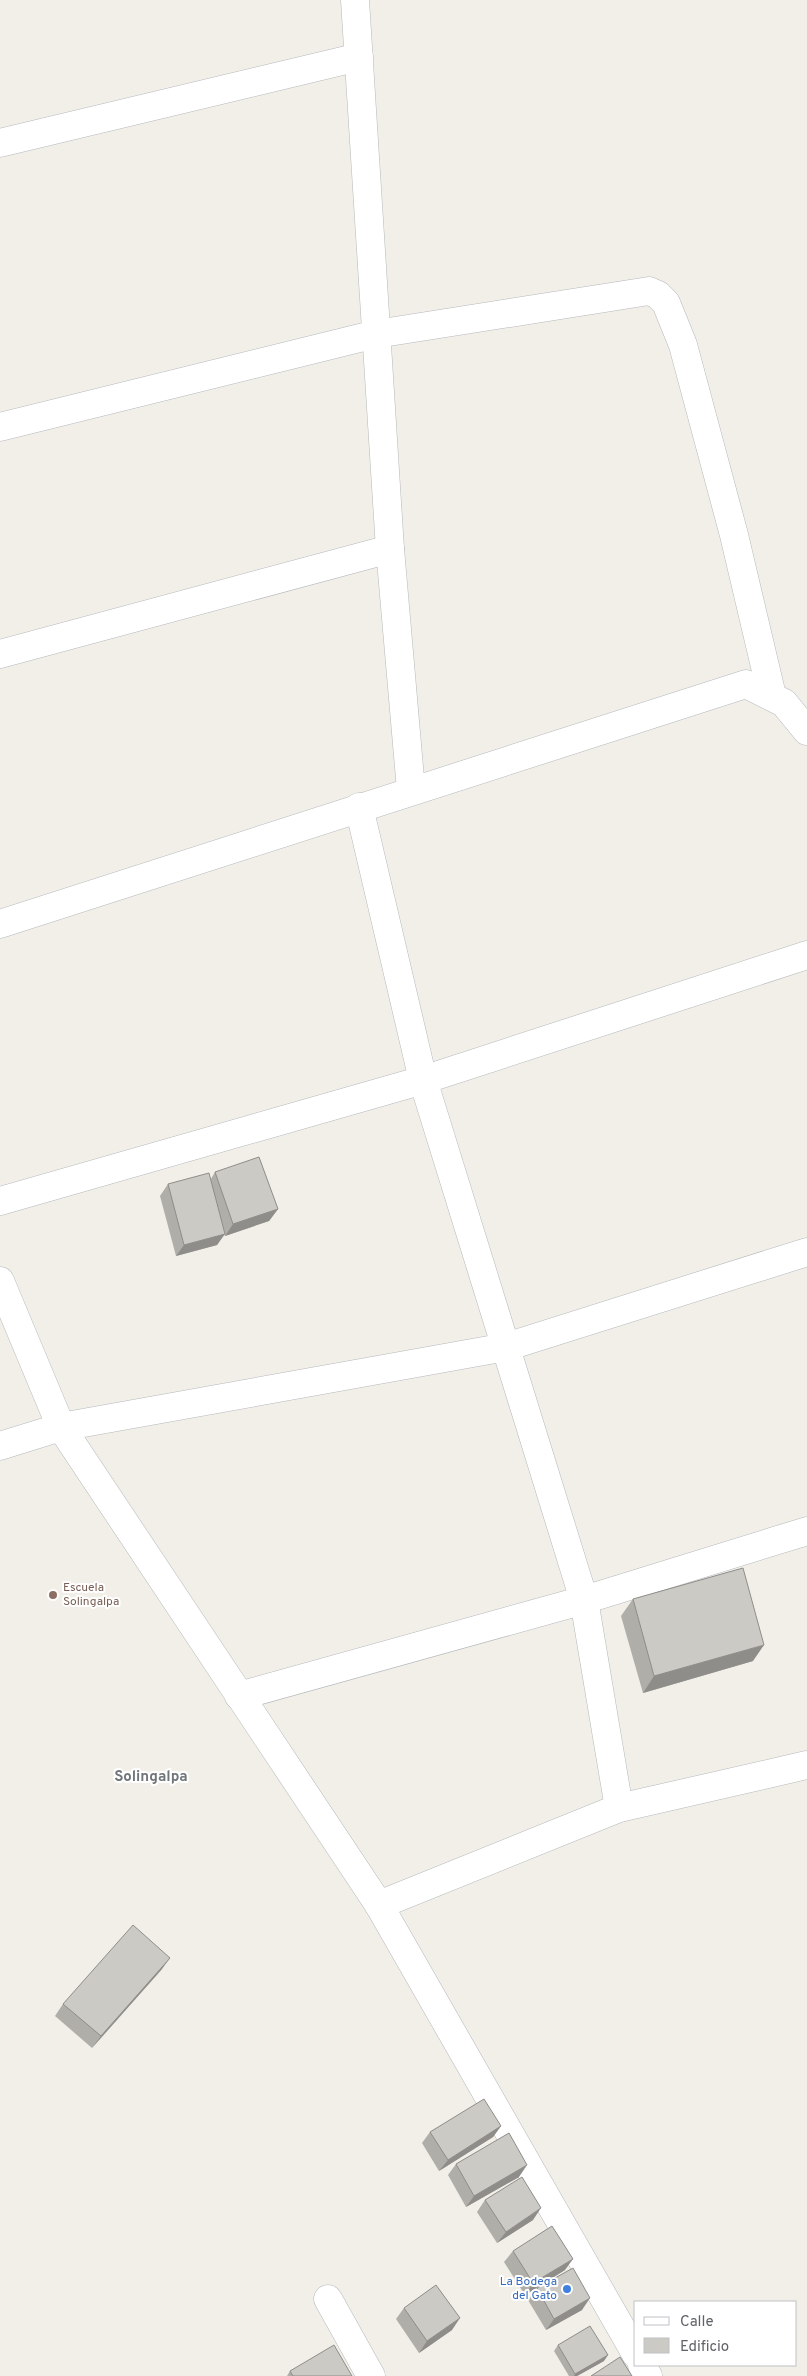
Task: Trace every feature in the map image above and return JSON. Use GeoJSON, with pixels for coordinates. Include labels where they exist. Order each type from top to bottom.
{"type":"FeatureCollection","features":[{"type":"Feature","properties":{"kind":"street"},"geometry":{"type":"LineString","coordinates":[[355,0],[390,549],[411,790]]}},
{"type":"Feature","properties":{"kind":"street"},"geometry":{"type":"LineString","coordinates":[[0,143],[359,56]]}},
{"type":"Feature","properties":{"kind":"street"},"geometry":{"type":"LineString","coordinates":[[0,427],[376,334],[649,291],[658,295],[666,303],[683,344],[734,535],[772,696]]}},
{"type":"Feature","properties":{"kind":"street"},"geometry":{"type":"LineString","coordinates":[[0,654],[390,549]]}},
{"type":"Feature","properties":{"kind":"street"},"geometry":{"type":"LineString","coordinates":[[0,924],[411,790],[746,684],[784,703],[807,731]]}},
{"type":"Feature","properties":{"kind":"street"},"geometry":{"type":"LineString","coordinates":[[359,807],[423,1080],[584,1600],[619,1808]]}},
{"type":"Feature","properties":{"kind":"street"},"geometry":{"type":"LineString","coordinates":[[0,1201],[423,1080],[807,955]]}},
{"type":"Feature","properties":{"kind":"street"},"geometry":{"type":"LineString","coordinates":[[0,1446],[61,1427],[506,1347],[807,1252]]}},
{"type":"Feature","properties":{"kind":"street"},"geometry":{"type":"LineString","coordinates":[[0,1281],[61,1427],[379,1905],[634,2351]]}},
{"type":"Feature","properties":{"kind":"street"},"geometry":{"type":"LineString","coordinates":[[239,1696],[584,1600],[807,1531]]}},
{"type":"Feature","properties":{"kind":"street"},"geometry":{"type":"LineString","coordinates":[[379,1905],[619,1808],[807,1765]]}},
{"type":"Feature","properties":{"kind":"street"},"geometry":{"type":"LineString","coordinates":[[328,2298],[371,2376]]}},
{"type":"Feature","properties":{"kind":"building"},"geometry":{"type":"Polygon","coordinates":[[[259,1157],[278,1209],[233,1224],[215,1172],[259,1157]]]}},
{"type":"Feature","properties":{"kind":"building"},"geometry":{"type":"Polygon","coordinates":[[[209,1173],[225,1234],[184,1245],[168,1184],[209,1173]]]}},
{"type":"Feature","properties":{"kind":"building"},"geometry":{"type":"Polygon","coordinates":[[[743,1568],[764,1645],[654,1676],[633,1599],[743,1568]]]}},
{"type":"Feature","properties":{"kind":"building"},"geometry":{"type":"Polygon","coordinates":[[[133,1925],[170,1958],[101,2036],[63,2004],[133,1925]]]}},
{"type":"Feature","properties":{"kind":"building"},"geometry":{"type":"Polygon","coordinates":[[[484,2099],[501,2126],[448,2160],[430,2132],[484,2099]]]}},
{"type":"Feature","properties":{"kind":"building"},"geometry":{"type":"Polygon","coordinates":[[[509,2133],[527,2165],[474,2196],[456,2164],[509,2133]]]}},
{"type":"Feature","properties":{"kind":"building"},"geometry":{"type":"Polygon","coordinates":[[[522,2177],[541,2208],[506,2232],[485,2200],[522,2177]]]}},
{"type":"Feature","properties":{"kind":"building"},"geometry":{"type":"Polygon","coordinates":[[[552,2226],[573,2259],[533,2283],[513,2251],[552,2226]]]}},
{"type":"Feature","properties":{"kind":"building"},"geometry":{"type":"Polygon","coordinates":[[[573,2268],[590,2298],[554,2319],[537,2288],[573,2268]]]}},
{"type":"Feature","properties":{"kind":"building"},"geometry":{"type":"Polygon","coordinates":[[[436,2285],[460,2318],[427,2341],[404,2308],[436,2285]]]}},
{"type":"Feature","properties":{"kind":"building"},"geometry":{"type":"Polygon","coordinates":[[[590,2326],[608,2355],[575,2374],[558,2345],[590,2326]]]}},
{"type":"Feature","properties":{"kind":"building"},"geometry":{"type":"Polygon","coordinates":[[[334,2345],[352,2376],[293,2376],[290,2371],[334,2345]]]}},
{"type":"Feature","properties":{"kind":"building"},"geometry":{"type":"Polygon","coordinates":[[[620,2357],[632,2376],[591,2376],[620,2357]]]}},
{"type":"Feature","properties":{"kind":"place","name":"Escuela Solingalpa"},"geometry":{"type":"Point","coordinates":[53,1595]}},
{"type":"Feature","properties":{"kind":"place","name":"La Bodega del Gato"},"geometry":{"type":"Point","coordinates":[567,2289]}},
{"type":"Feature","properties":{"kind":"district","name":"Solingalpa"},"geometry":{"type":"Point","coordinates":[151,1777]}}]}
